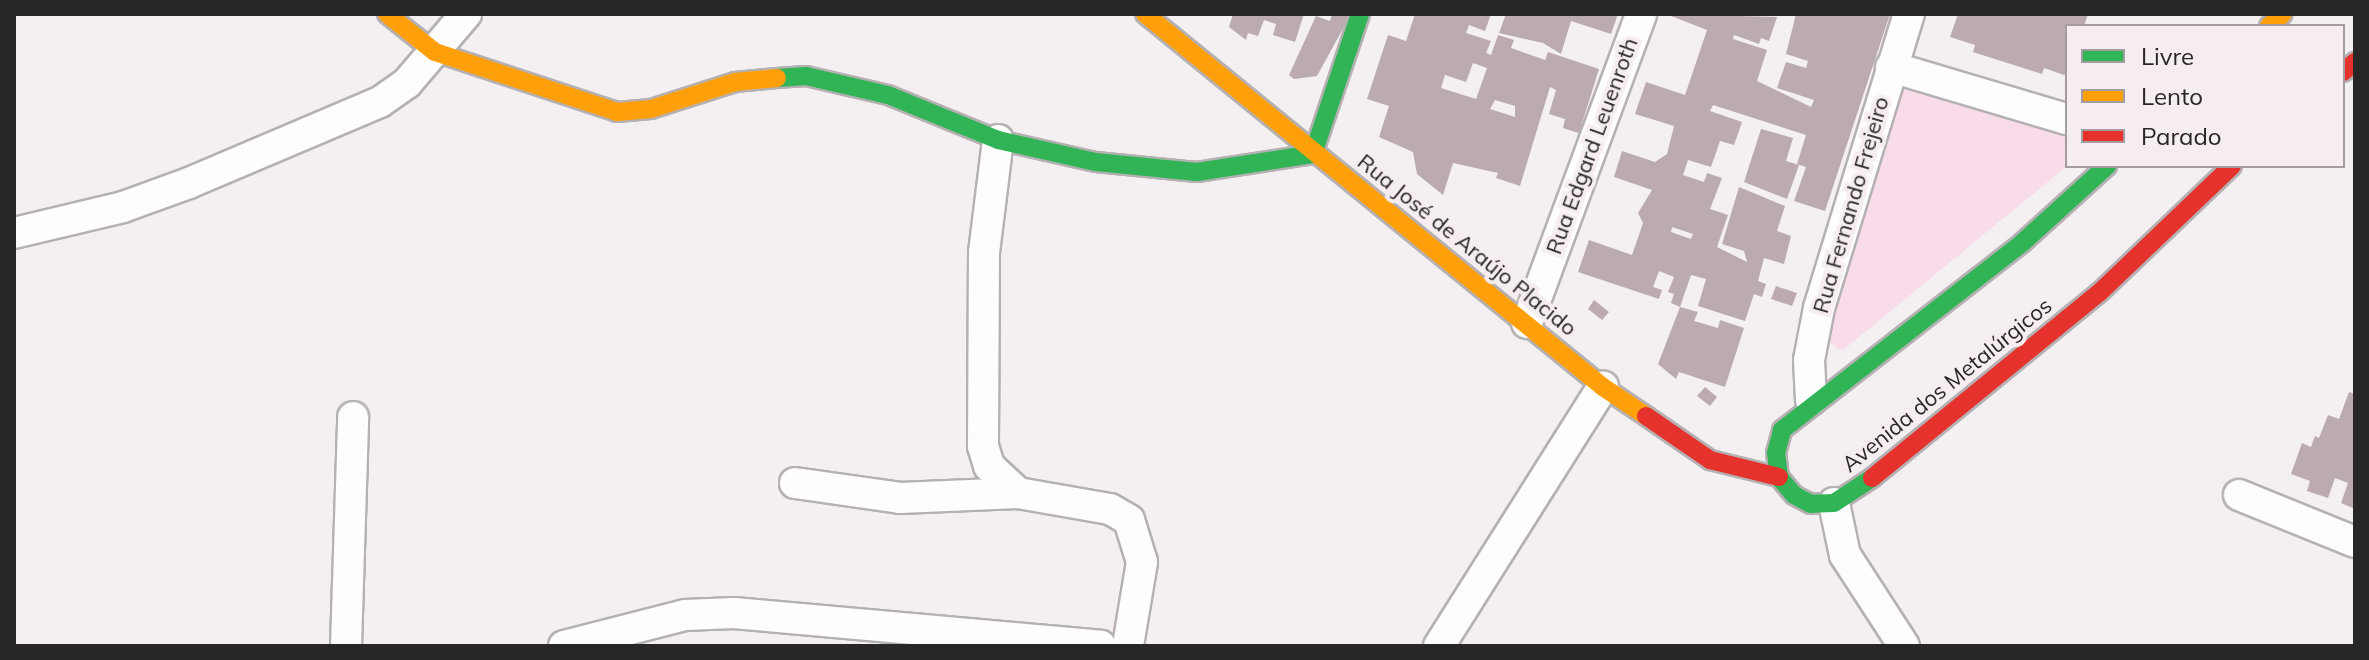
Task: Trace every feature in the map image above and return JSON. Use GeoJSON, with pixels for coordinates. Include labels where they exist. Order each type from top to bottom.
{"type":"FeatureCollection","features":[{"type":"Feature","properties":{"kind":"street"},"geometry":{"type":"LineString","coordinates":[[387,14],[435,52],[617,112],[651,109],[773,75],[806,76],[888,95],[998,140],[1096,162],[1197,172],[1313,154],[1360,14]]}},
{"type":"Feature","properties":{"kind":"street"},"geometry":{"type":"LineString","coordinates":[[14,233],[123,207],[261,157],[380,102],[435,52],[466,14]]}},
{"type":"Feature","properties":{"kind":"street","name":"Rua José de Araújo Placido"},"geometry":{"type":"LineString","coordinates":[[1145,14],[1313,154],[1603,387],[1710,460],[1779,477]]}},
{"type":"Feature","properties":{"kind":"street","name":"Rua Edgard Leuenroth"},"geometry":{"type":"LineString","coordinates":[[1527,323],[1641,14]]}},
{"type":"Feature","properties":{"kind":"street","name":"Rua Fernando Frejeiro"},"geometry":{"type":"LineString","coordinates":[[1811,400],[1809,360],[1819,308],[1909,14]]}},
{"type":"Feature","properties":{"kind":"street"},"geometry":{"type":"LineString","coordinates":[[1891,67],[2065,118]]}},
{"type":"Feature","properties":{"kind":"street"},"geometry":{"type":"LineString","coordinates":[[998,140],[984,252],[980,415],[989,466],[1018,493]]}},
{"type":"Feature","properties":{"kind":"street"},"geometry":{"type":"LineString","coordinates":[[1779,477],[1776,453],[1782,430],[1811,400],[2022,243],[2105,168]]}},
{"type":"Feature","properties":{"kind":"street","name":"Avenida dos Metalúrgicos"},"geometry":{"type":"LineString","coordinates":[[1779,477],[1794,495],[1811,504],[1834,503],[1856,491],[2099,293],[2230,168]]}},
{"type":"Feature","properties":{"kind":"street"},"geometry":{"type":"LineString","coordinates":[[1439,646],[1603,387]]}},
{"type":"Feature","properties":{"kind":"street"},"geometry":{"type":"LineString","coordinates":[[346,646],[353,417]]}},
{"type":"Feature","properties":{"kind":"street"},"geometry":{"type":"LineString","coordinates":[[795,483],[900,498],[1018,493],[1110,509],[1129,520],[1142,562],[1128,646]]}},
{"type":"Feature","properties":{"kind":"street"},"geometry":{"type":"LineString","coordinates":[[2239,495],[2355,542]]}},
{"type":"Feature","properties":{"kind":"street"},"geometry":{"type":"LineString","coordinates":[[1834,503],[1855,575],[1904,646]]}},
{"type":"Feature","properties":{"kind":"street"},"geometry":{"type":"LineString","coordinates":[[564,646],[685,615],[734,613],[1101,646]]}},
{"type":"Feature","properties":{"kind":"shaded area"},"geometry":{"type":"Polygon","coordinates":[[[1895,77],[2065,130],[2065,168],[1842,351],[1826,340],[1895,77]]]}},
{"type":"Feature","properties":{"kind":"building"},"geometry":{"type":"Polygon","coordinates":[[[1233,14],[1304,14],[1295,42],[1273,35],[1276,24],[1264,20],[1258,36],[1248,33],[1246,40],[1229,27],[1233,14]]]}},
{"type":"Feature","properties":{"kind":"building"},"geometry":{"type":"Polygon","coordinates":[[[1332,14],[1351,14],[1317,76],[1294,79],[1289,75],[1316,16],[1330,21],[1332,14]]]}},
{"type":"Feature","properties":{"kind":"building"},"geometry":{"type":"Polygon","coordinates":[[[1415,14],[1491,14],[1485,31],[1469,25],[1466,33],[1491,41],[1486,53],[1491,55],[1498,35],[1514,40],[1511,48],[1545,60],[1548,52],[1599,69],[1579,133],[1563,128],[1565,119],[1549,114],[1556,90],[1550,87],[1520,186],[1496,178],[1498,173],[1453,163],[1443,195],[1417,174],[1413,152],[1379,137],[1389,106],[1367,99],[1388,35],[1406,41],[1415,14]],[[1473,63],[1466,82],[1445,75],[1441,88],[1476,99],[1487,68],[1473,63]],[[1495,100],[1490,109],[1515,117],[1515,106],[1495,100]]]}},
{"type":"Feature","properties":{"kind":"building"},"geometry":{"type":"Polygon","coordinates":[[[1506,14],[1618,14],[1611,34],[1571,21],[1561,54],[1543,43],[1499,33],[1506,14]]]}},
{"type":"Feature","properties":{"kind":"building"},"geometry":{"type":"Polygon","coordinates":[[[1666,14],[1777,17],[1769,41],[1761,38],[1759,44],[1734,35],[1733,39],[1767,50],[1757,81],[1811,107],[1814,100],[1777,88],[1786,62],[1806,68],[1808,61],[1786,54],[1796,14],[1890,14],[1825,211],[1794,201],[1806,167],[1797,164],[1806,135],[1713,105],[1710,111],[1742,122],[1734,145],[1720,141],[1711,167],[1688,160],[1683,175],[1704,182],[1707,173],[1722,178],[1710,209],[1728,215],[1717,247],[1747,262],[1744,251],[1722,244],[1739,187],[1785,206],[1777,231],[1791,236],[1784,264],[1764,258],[1758,281],[1766,284],[1762,297],[1754,294],[1745,321],[1698,306],[1706,279],[1691,275],[1680,307],[1671,303],[1674,294],[1668,292],[1674,277],[1659,271],[1653,287],[1662,290],[1659,299],[1578,272],[1589,240],[1632,255],[1643,223],[1638,213],[1652,190],[1614,177],[1622,151],[1655,162],[1667,154],[1674,126],[1635,114],[1646,82],[1685,95],[1707,30],[1666,14]],[[1672,227],[1671,232],[1691,239],[1693,234],[1672,227]]]}},
{"type":"Feature","properties":{"kind":"building"},"geometry":{"type":"Polygon","coordinates":[[[1958,14],[2088,14],[2085,24],[2065,24],[2065,75],[2044,68],[2042,74],[1973,52],[1975,45],[1950,37],[1958,14]]]}},
{"type":"Feature","properties":{"kind":"building"},"geometry":{"type":"Polygon","coordinates":[[[1761,129],[1793,138],[1786,161],[1799,165],[1787,199],[1744,182],[1761,129]]]}},
{"type":"Feature","properties":{"kind":"building"},"geometry":{"type":"Polygon","coordinates":[[[1776,286],[1797,293],[1792,306],[1771,299],[1776,286]]]}},
{"type":"Feature","properties":{"kind":"building"},"geometry":{"type":"Polygon","coordinates":[[[1594,300],[1609,312],[1602,320],[1588,309],[1594,300]]]}},
{"type":"Feature","properties":{"kind":"building"},"geometry":{"type":"Polygon","coordinates":[[[1680,307],[1698,312],[1694,321],[1718,328],[1720,320],[1744,328],[1725,387],[1679,372],[1676,379],[1658,364],[1680,307]]]}},
{"type":"Feature","properties":{"kind":"building"},"geometry":{"type":"Polygon","coordinates":[[[1705,387],[1717,397],[1710,406],[1697,396],[1705,387]]]}},
{"type":"Feature","properties":{"kind":"building"},"geometry":{"type":"Polygon","coordinates":[[[2349,392],[2355,394],[2355,509],[2341,503],[2348,483],[2335,478],[2328,498],[2307,491],[2310,481],[2291,474],[2302,443],[2311,447],[2315,436],[2319,438],[2328,415],[2339,419],[2349,392]]]}},
{"type":"Feature","properties":{"kind":"traffic: fast"},"geometry":{"type":"LineString","coordinates":[[777,78],[806,76],[888,95],[998,140],[1096,162],[1197,172],[1313,154],[1360,14]]}},
{"type":"Feature","properties":{"kind":"traffic: fast"},"geometry":{"type":"LineString","coordinates":[[1872,478],[1834,503],[1811,504],[1794,495],[1779,477],[1776,453],[1782,430],[2022,243],[2105,168]]}},
{"type":"Feature","properties":{"kind":"traffic: slow"},"geometry":{"type":"LineString","coordinates":[[387,14],[435,52],[617,112],[651,109],[735,82],[777,78]]}},
{"type":"Feature","properties":{"kind":"traffic: slow"},"geometry":{"type":"LineString","coordinates":[[1145,14],[1603,387],[1646,416]]}},
{"type":"Feature","properties":{"kind":"traffic: slow"},"geometry":{"type":"LineString","coordinates":[[2271,24],[2283,14]]}},
{"type":"Feature","properties":{"kind":"traffic: jam"},"geometry":{"type":"LineString","coordinates":[[2345,70],[2355,62]]}},
{"type":"Feature","properties":{"kind":"traffic: jam"},"geometry":{"type":"LineString","coordinates":[[1872,478],[2099,293],[2230,168]]}},
{"type":"Feature","properties":{"kind":"traffic: jam"},"geometry":{"type":"LineString","coordinates":[[1646,416],[1710,460],[1779,477]]}}]}
